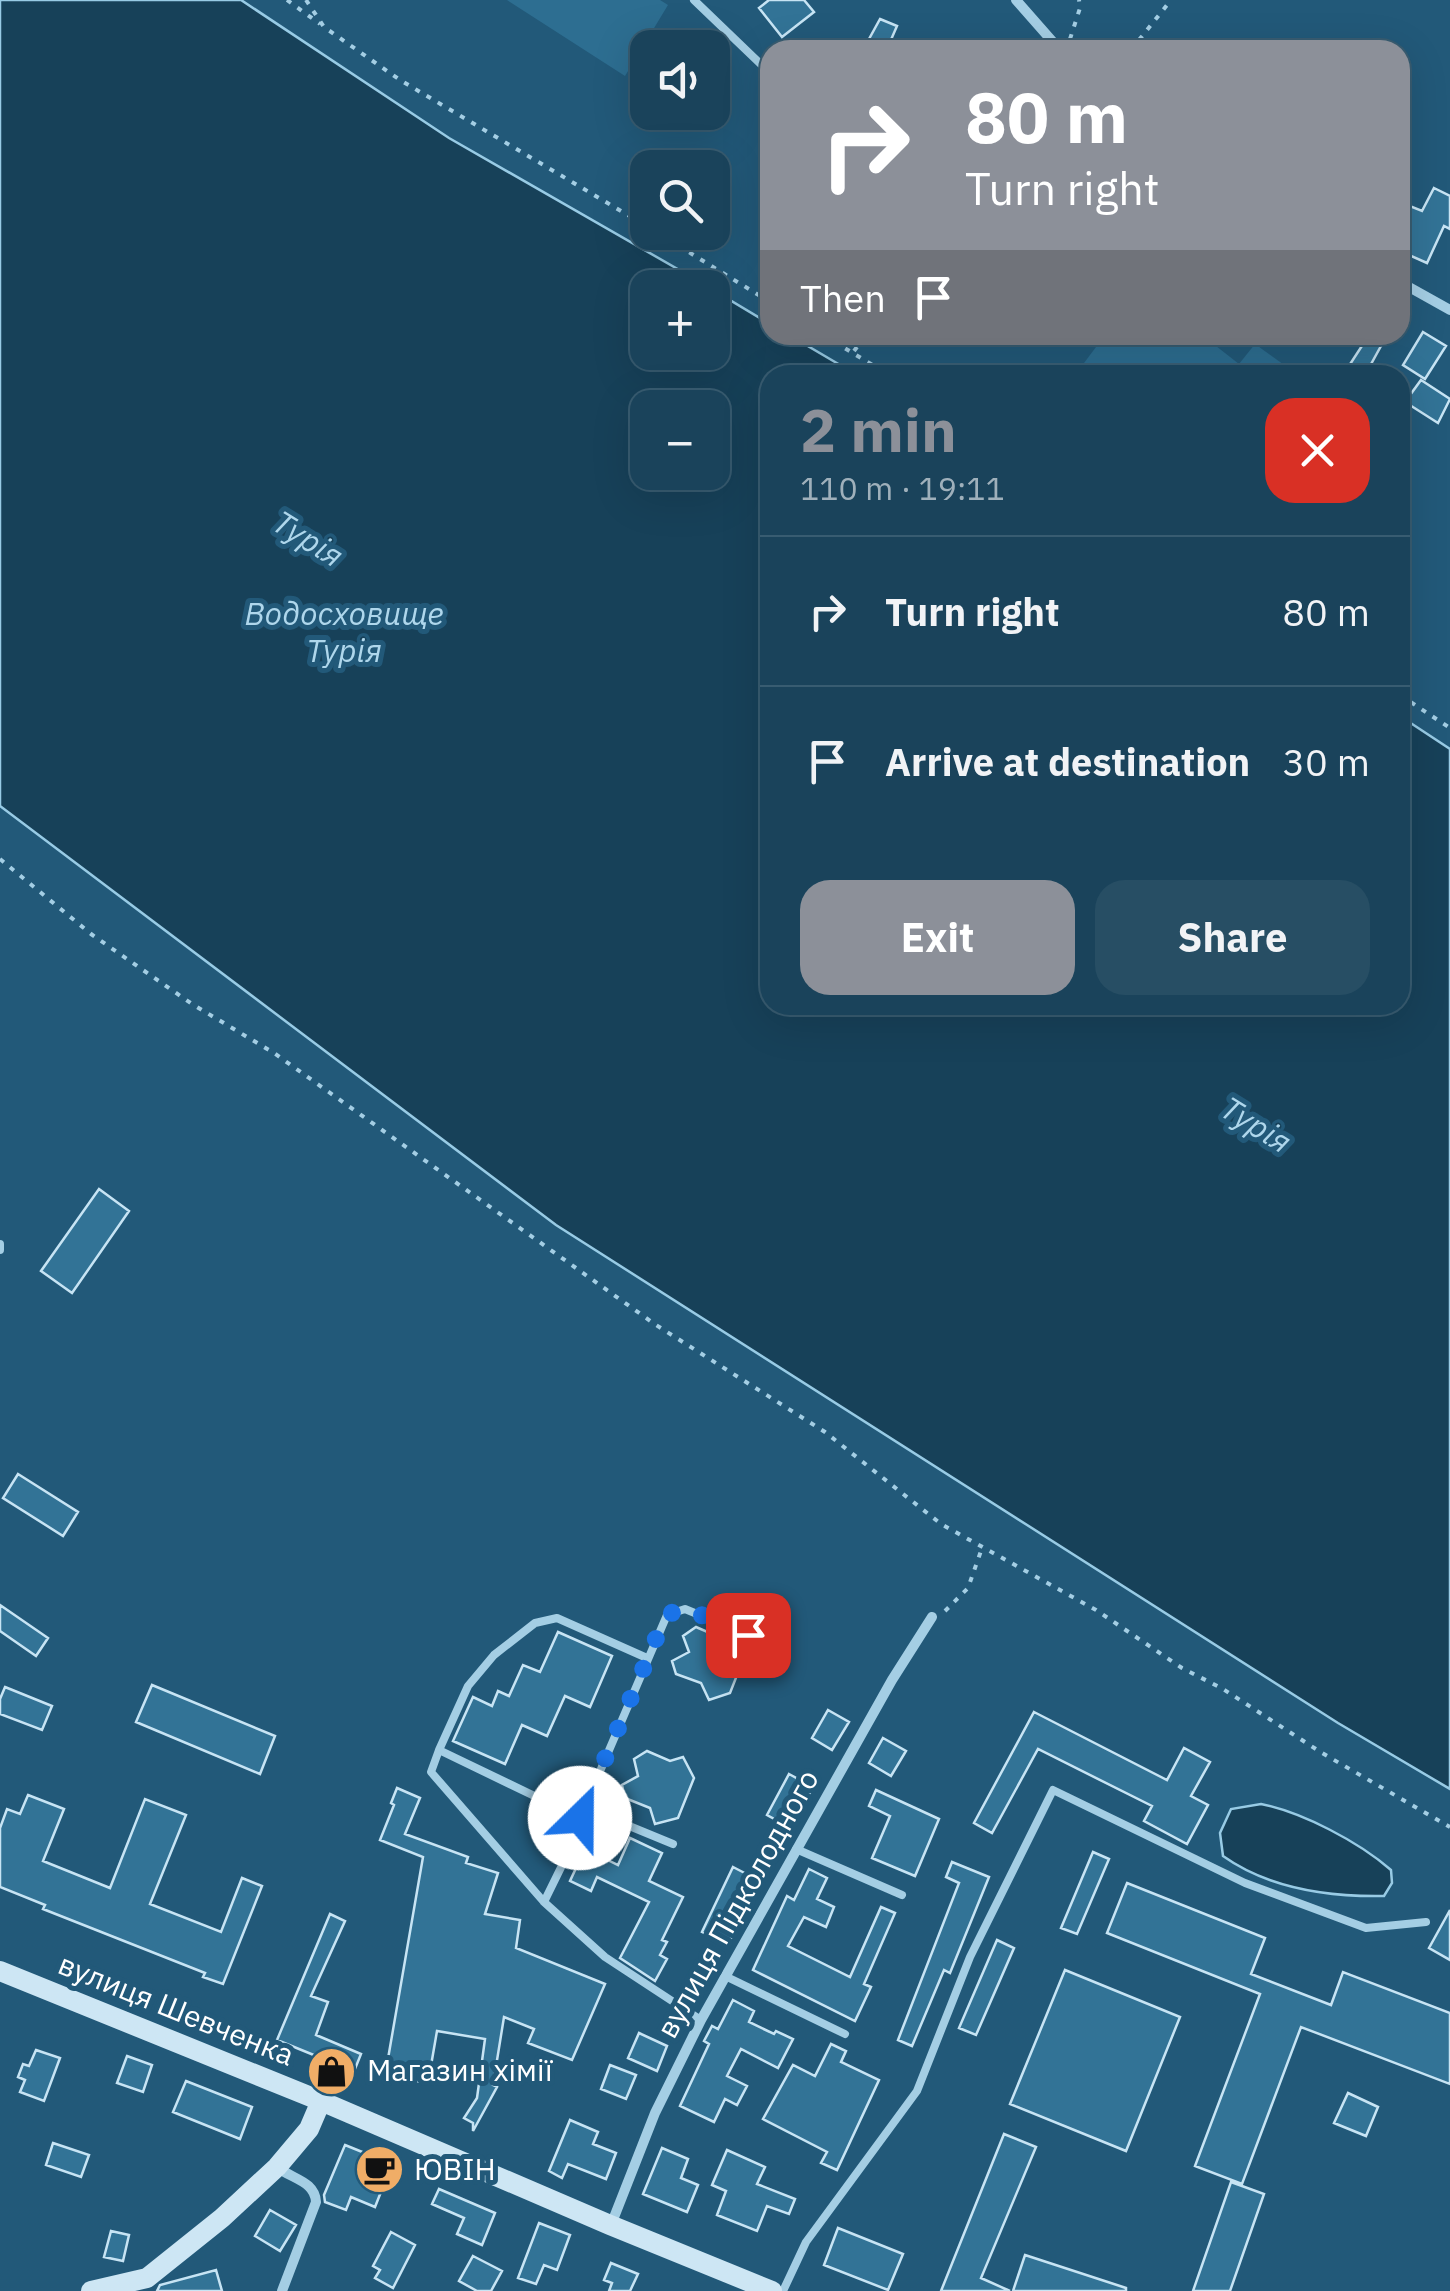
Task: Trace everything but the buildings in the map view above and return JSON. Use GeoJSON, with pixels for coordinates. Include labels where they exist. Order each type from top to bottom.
{"type":"FeatureCollection","features":[{"type":"Feature","properties":{"kind":"street"},"geometry":{"type":"LineString","coordinates":[[1016,0],[1054,40]]}},
{"type":"Feature","properties":{"kind":"street"},"geometry":{"type":"LineString","coordinates":[[1410,288],[1450,310]]}},
{"type":"Feature","properties":{"kind":"street","name":"вулиця Підколодного"},"geometry":{"type":"LineString","coordinates":[[610,2226],[655,2113],[701,2020],[892,1680],[932,1618]]}},
{"type":"Feature","properties":{"kind":"street","name":"вулиця Шевченка"},"geometry":{"type":"LineString","coordinates":[[0,1971],[772,2291]]}},
{"type":"Feature","properties":{"kind":"street"},"geometry":{"type":"LineString","coordinates":[[92,2291],[144,2285],[276,2166],[309,2129],[321,2101]]}},
{"type":"Feature","properties":{"kind":"street"},"geometry":{"type":"LineString","coordinates":[[276,2166],[310,2186],[316,2202],[282,2291]]}},
{"type":"Feature","properties":{"kind":"lane"},"geometry":{"type":"LineString","coordinates":[[694,0],[760,63]]}},
{"type":"Feature","properties":{"kind":"lane"},"geometry":{"type":"LineString","coordinates":[[544,1902],[574,1840],[666,1615],[685,1608],[748,1635]]}},
{"type":"Feature","properties":{"kind":"lane"},"geometry":{"type":"LineString","coordinates":[[647,1658],[557,1618],[535,1623],[494,1655],[468,1686],[430,1772],[544,1902],[605,1957],[701,2020]]}},
{"type":"Feature","properties":{"kind":"lane"},"geometry":{"type":"LineString","coordinates":[[440,1750],[580,1818]]}},
{"type":"Feature","properties":{"kind":"lane"},"geometry":{"type":"LineString","coordinates":[[782,2291],[806,2242],[917,2091],[970,1957],[1052,1790],[1245,1882],[1366,1928],[1426,1922]]}},
{"type":"Feature","properties":{"kind":"lane"},"geometry":{"type":"LineString","coordinates":[[574,1840],[622,1822],[673,1844]]}},
{"type":"Feature","properties":{"kind":"lane"},"geometry":{"type":"LineString","coordinates":[[796,1849],[902,1895]]}},
{"type":"Feature","properties":{"kind":"lane"},"geometry":{"type":"LineString","coordinates":[[725,1976],[845,2034]]}},
{"type":"Feature","properties":{"kind":"path"},"geometry":{"type":"LineString","coordinates":[[287,0],[400,80],[630,216]]}},
{"type":"Feature","properties":{"kind":"path"},"geometry":{"type":"LineString","coordinates":[[306,0],[324,27]]}},
{"type":"Feature","properties":{"kind":"path"},"geometry":{"type":"LineString","coordinates":[[1067,40],[1080,8],[1079,0]]}},
{"type":"Feature","properties":{"kind":"path"},"geometry":{"type":"LineString","coordinates":[[1140,40],[1171,0]]}},
{"type":"Feature","properties":{"kind":"path"},"geometry":{"type":"LineString","coordinates":[[685,250],[760,296]]}},
{"type":"Feature","properties":{"kind":"path"},"geometry":{"type":"LineString","coordinates":[[840,345],[873,365]]}},
{"type":"Feature","properties":{"kind":"path"},"geometry":{"type":"LineString","coordinates":[[853,353],[859,345]]}},
{"type":"Feature","properties":{"kind":"path"},"geometry":{"type":"LineString","coordinates":[[1410,702],[1450,728]]}},
{"type":"Feature","properties":{"kind":"path"},"geometry":{"type":"LineString","coordinates":[[0,859],[91,934],[192,1004],[274,1053],[656,1326],[825,1432],[940,1524],[1096,1610],[1182,1668],[1223,1688],[1322,1753],[1450,1827]]}},
{"type":"Feature","properties":{"kind":"path"},"geometry":{"type":"LineString","coordinates":[[932,1618],[950,1609],[968,1588],[982,1548]]}},
{"type":"Feature","properties":{"kind":"shaded area"},"geometry":{"type":"Polygon","coordinates":[[[507,0],[660,0],[668,5],[653,30],[630,30],[630,68],[625,76],[507,0]]]}},
{"type":"Feature","properties":{"kind":"shaded area"},"geometry":{"type":"Polygon","coordinates":[[[1098,345],[1215,345],[1239,364],[1256,345],[1284,365],[1087,365],[1084,363],[1098,345]]]}},
{"type":"Feature","properties":{"kind":"water","name":"Водосховище Турія"},"geometry":{"type":"Polygon","coordinates":[[[0,0],[241,0],[449,138],[630,242],[630,250],[644,250],[679,270],[630,270],[630,370],[730,370],[730,300],[760,318],[760,345],[806,345],[840,365],[760,365],[760,1015],[1410,1015],[1410,723],[1450,749],[1450,1789],[1338,1723],[556,1225],[0,806],[0,0]]]}},
{"type":"Feature","properties":{"kind":"water"},"geometry":{"type":"Polygon","coordinates":[[[1261,1804],[1312,1821],[1378,1859],[1391,1870],[1392,1883],[1384,1896],[1342,1895],[1279,1883],[1223,1856],[1220,1833],[1231,1809],[1261,1804]]]}},
{"type":"Feature","properties":{"kind":"place","name":"Магазин хімії"},"geometry":{"type":"Point","coordinates":[332,2071]}},
{"type":"Feature","properties":{"kind":"place","name":"ЮВІН"},"geometry":{"type":"Point","coordinates":[379,2170]}},
{"type":"Feature","properties":{"kind":"route"},"geometry":{"type":"LineString","coordinates":[[580,1818],[666,1615],[685,1608],[748,1635]]}},
{"type":"Feature","properties":{"kind":"water label","name":"Турія"},"geometry":{"type":"Point","coordinates":[308,539]}},
{"type":"Feature","properties":{"kind":"water label","name":"Турія"},"geometry":{"type":"Point","coordinates":[1256,1125]}}]}
